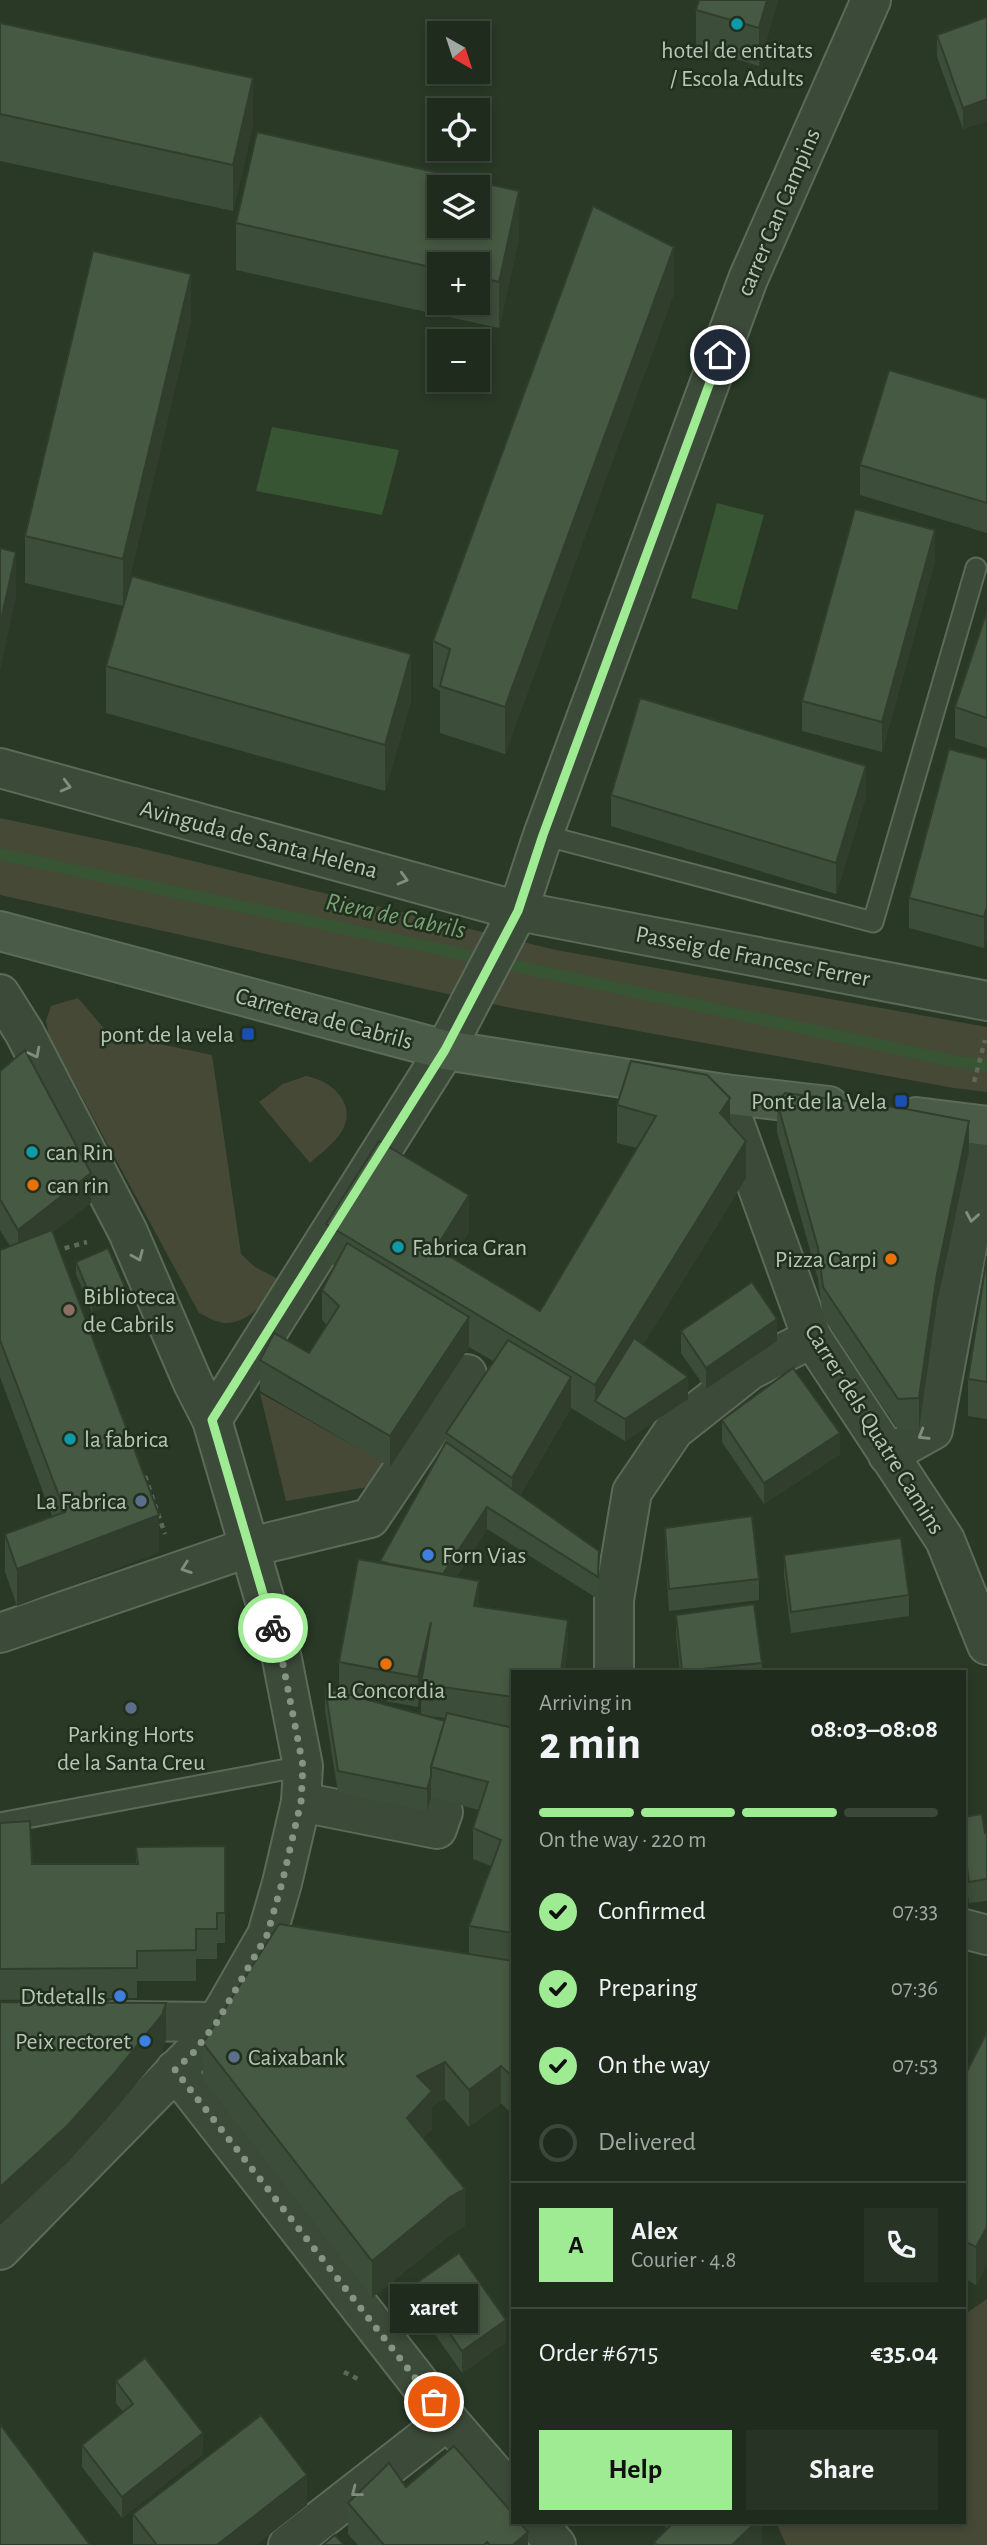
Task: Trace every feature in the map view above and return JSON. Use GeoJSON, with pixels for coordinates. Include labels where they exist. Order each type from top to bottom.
{"type":"FeatureCollection","features":[{"type":"Feature","properties":{"kind":"street","name":"carrer Can Campins"},"geometry":{"type":"LineString","coordinates":[[212,1420],[445,1050],[510,925],[748,279],[871,0]]}},
{"type":"Feature","properties":{"kind":"street","name":"Avinguda de Santa Helena"},"geometry":{"type":"LineString","coordinates":[[0,768],[510,925]]}},
{"type":"Feature","properties":{"kind":"street","name":"Passeig de Francesc Ferrer"},"geometry":{"type":"LineString","coordinates":[[510,925],[987,1001]]}},
{"type":"Feature","properties":{"kind":"street","name":"Carretera de Cabrils"},"geometry":{"type":"LineString","coordinates":[[0,931],[445,1050],[724,1094],[986,1126]]}},
{"type":"Feature","properties":{"kind":"street"},"geometry":{"type":"LineString","coordinates":[[0,994],[24,1032],[128,1232],[193,1384],[212,1420],[282,1659],[302,1784],[282,1883],[267,1935],[217,2022],[193,2053],[0,2250]]}},
{"type":"Feature","properties":{"kind":"street","name":"Carrer dels Quatre Camins"},"geometry":{"type":"LineString","coordinates":[[724,1094],[812,1338],[945,1540],[987,1645]]}},
{"type":"Feature","properties":{"kind":"street"},"geometry":{"type":"LineString","coordinates":[[888,1455],[933,1430],[982,1167],[986,1126]]}},
{"type":"Feature","properties":{"kind":"street"},"geometry":{"type":"LineString","coordinates":[[614,1670],[614,1600],[632,1492],[674,1430],[750,1370],[812,1338]]}},
{"type":"Feature","properties":{"kind":"street"},"geometry":{"type":"LineString","coordinates":[[0,1633],[250,1547],[370,1518],[467,1374]]}},
{"type":"Feature","properties":{"kind":"street"},"geometry":{"type":"LineString","coordinates":[[193,1384],[234,1383]]}},
{"type":"Feature","properties":{"kind":"street"},"geometry":{"type":"LineString","coordinates":[[302,1784],[437,1829],[443,1812]]}},
{"type":"Feature","properties":{"kind":"street"},"geometry":{"type":"LineString","coordinates":[[966,1930],[987,1935]]}},
{"type":"Feature","properties":{"kind":"street"},"geometry":{"type":"LineString","coordinates":[[267,1935],[308,1942]]}},
{"type":"Feature","properties":{"kind":"street"},"geometry":{"type":"LineString","coordinates":[[81,2020],[217,2022]]}},
{"type":"Feature","properties":{"kind":"street"},"geometry":{"type":"LineString","coordinates":[[175,2070],[448,2420],[511,2493]]}},
{"type":"Feature","properties":{"kind":"street"},"geometry":{"type":"LineString","coordinates":[[288,2545],[448,2420]]}},
{"type":"Feature","properties":{"kind":"street"},"geometry":{"type":"LineString","coordinates":[[538,2524],[556,2545]]}},
{"type":"Feature","properties":{"kind":"lane"},"geometry":{"type":"LineString","coordinates":[[543,835],[873,922],[976,568]]}},
{"type":"Feature","properties":{"kind":"lane"},"geometry":{"type":"LineString","coordinates":[[0,1823],[302,1784]]}},
{"type":"Feature","properties":{"kind":"path"},"geometry":{"type":"LineString","coordinates":[[974,1083],[987,1032]]}},
{"type":"Feature","properties":{"kind":"path"},"geometry":{"type":"LineString","coordinates":[[45,1255],[128,1232]]}},
{"type":"Feature","properties":{"kind":"path"},"geometry":{"type":"LineString","coordinates":[[56,1250],[61,1263]]}},
{"type":"Feature","properties":{"kind":"path"},"geometry":{"type":"LineString","coordinates":[[142,1470],[177,1571]]}},
{"type":"Feature","properties":{"kind":"shaded area"},"geometry":{"type":"Polygon","coordinates":[[[272,427],[399,450],[382,515],[256,491],[272,427]]]}},
{"type":"Feature","properties":{"kind":"shaded area"},"geometry":{"type":"Polygon","coordinates":[[[717,503],[764,515],[737,610],[691,598],[717,503]]]}},
{"type":"Feature","properties":{"kind":"shaded area"},"geometry":{"type":"Polygon","coordinates":[[[0,818],[140,848],[556,950],[987,1027],[987,1092],[511,1008],[0,895],[0,818]]]}},
{"type":"Feature","properties":{"kind":"shaded area"},"geometry":{"type":"Polygon","coordinates":[[[78,998],[108,1033],[212,1055],[241,1254],[255,1267],[280,1280],[258,1309],[243,1319],[222,1323],[199,1313],[49,1036],[46,1021],[51,1006],[78,998]]]}},
{"type":"Feature","properties":{"kind":"shaded area"},"geometry":{"type":"Polygon","coordinates":[[[306,1076],[333,1088],[347,1112],[339,1136],[310,1163],[259,1102],[283,1084],[306,1076]]]}},
{"type":"Feature","properties":{"kind":"shaded area"},"geometry":{"type":"Polygon","coordinates":[[[260,1393],[388,1465],[374,1486],[286,1501],[260,1393]]]}},
{"type":"Feature","properties":{"kind":"shaded area"},"geometry":{"type":"Polygon","coordinates":[[[987,2299],[987,2545],[786,2545],[777,2524],[966,2524],[966,2314],[987,2299]]]}},
{"type":"Feature","properties":{"kind":"building"},"geometry":{"type":"Polygon","coordinates":[[[699,0],[767,0],[759,28],[696,10],[699,0]]]}},
{"type":"Feature","properties":{"kind":"building"},"geometry":{"type":"Polygon","coordinates":[[[987,17],[987,99],[963,108],[937,35],[987,17]]]}},
{"type":"Feature","properties":{"kind":"building"},"geometry":{"type":"Polygon","coordinates":[[[0,23],[253,78],[233,165],[0,114],[0,23]]]}},
{"type":"Feature","properties":{"kind":"building"},"geometry":{"type":"Polygon","coordinates":[[[257,132],[448,175],[427,175],[427,238],[490,238],[490,184],[519,191],[499,282],[490,280],[490,252],[427,252],[427,266],[236,223],[257,132]]]}},
{"type":"Feature","properties":{"kind":"building"},"geometry":{"type":"Polygon","coordinates":[[[593,206],[674,247],[505,707],[440,686],[450,649],[433,641],[593,206]]]}},
{"type":"Feature","properties":{"kind":"building"},"geometry":{"type":"Polygon","coordinates":[[[93,251],[191,274],[123,559],[25,536],[93,251]]]}},
{"type":"Feature","properties":{"kind":"building"},"geometry":{"type":"Polygon","coordinates":[[[889,370],[987,399],[987,503],[860,465],[889,370]]]}},
{"type":"Feature","properties":{"kind":"building"},"geometry":{"type":"Polygon","coordinates":[[[855,509],[935,530],[882,722],[802,701],[855,509]]]}},
{"type":"Feature","properties":{"kind":"building"},"geometry":{"type":"Polygon","coordinates":[[[0,548],[16,552],[0,625],[0,548]]]}},
{"type":"Feature","properties":{"kind":"building"},"geometry":{"type":"Polygon","coordinates":[[[132,576],[411,654],[385,745],[106,666],[132,576]]]}},
{"type":"Feature","properties":{"kind":"building"},"geometry":{"type":"Polygon","coordinates":[[[987,611],[987,718],[955,707],[987,611]]]}},
{"type":"Feature","properties":{"kind":"building"},"geometry":{"type":"Polygon","coordinates":[[[640,698],[866,766],[836,863],[611,795],[640,698]]]}},
{"type":"Feature","properties":{"kind":"building"},"geometry":{"type":"Polygon","coordinates":[[[949,749],[987,759],[987,907],[984,917],[909,898],[949,749]]]}},
{"type":"Feature","properties":{"kind":"building","name":"can Rin"},"geometry":{"type":"Polygon","coordinates":[[[25,1050],[91,1173],[18,1230],[0,1199],[0,1071],[25,1050]]]}},
{"type":"Feature","properties":{"kind":"building","name":"Fabrica Gran"},"geometry":{"type":"Polygon","coordinates":[[[631,1061],[707,1075],[730,1098],[720,1113],[746,1141],[595,1385],[326,1224],[379,1141],[469,1195],[436,1248],[540,1311],[656,1116],[617,1105],[631,1061]]]}},
{"type":"Feature","properties":{"kind":"building"},"geometry":{"type":"Polygon","coordinates":[[[785,1093],[901,1108],[969,1121],[937,1274],[919,1398],[898,1399],[823,1287],[818,1248],[777,1102],[785,1093]]]}},
{"type":"Feature","properties":{"kind":"building","name":"la fabrica"},"geometry":{"type":"Polygon","coordinates":[[[52,1230],[159,1515],[17,1569],[5,1534],[65,1512],[0,1340],[0,1250],[52,1230]]]}},
{"type":"Feature","properties":{"kind":"building"},"geometry":{"type":"Polygon","coordinates":[[[347,1243],[469,1317],[390,1436],[260,1360],[274,1333],[309,1353],[339,1306],[322,1290],[347,1243]]]}},
{"type":"Feature","properties":{"kind":"building"},"geometry":{"type":"Polygon","coordinates":[[[108,1248],[125,1287],[92,1301],[76,1262],[108,1248]]]}},
{"type":"Feature","properties":{"kind":"building"},"geometry":{"type":"Polygon","coordinates":[[[987,1256],[987,1382],[968,1379],[987,1256]]]}},
{"type":"Feature","properties":{"kind":"building"},"geometry":{"type":"Polygon","coordinates":[[[752,1282],[777,1319],[706,1368],[681,1331],[752,1282]]]}},
{"type":"Feature","properties":{"kind":"building"},"geometry":{"type":"Polygon","coordinates":[[[634,1338],[688,1377],[625,1419],[595,1401],[634,1338]]]}},
{"type":"Feature","properties":{"kind":"building"},"geometry":{"type":"Polygon","coordinates":[[[508,1340],[571,1377],[512,1478],[446,1433],[508,1340]]]}},
{"type":"Feature","properties":{"kind":"building"},"geometry":{"type":"Polygon","coordinates":[[[793,1368],[840,1433],[764,1483],[722,1420],[793,1368]]]}},
{"type":"Feature","properties":{"kind":"building"},"geometry":{"type":"Polygon","coordinates":[[[446,1442],[599,1551],[598,1577],[487,1507],[443,1574],[380,1561],[446,1442]]]}},
{"type":"Feature","properties":{"kind":"building"},"geometry":{"type":"Polygon","coordinates":[[[752,1516],[759,1579],[669,1589],[665,1528],[752,1516]]]}},
{"type":"Feature","properties":{"kind":"building"},"geometry":{"type":"Polygon","coordinates":[[[901,1538],[909,1595],[791,1612],[784,1555],[901,1538]]]}},
{"type":"Feature","properties":{"kind":"building"},"geometry":{"type":"Polygon","coordinates":[[[358,1559],[479,1581],[474,1606],[568,1620],[561,1670],[511,1670],[511,1697],[421,1684],[431,1622],[418,1677],[339,1662],[358,1559]]]}},
{"type":"Feature","properties":{"kind":"building"},"geometry":{"type":"Polygon","coordinates":[[[754,1604],[762,1663],[682,1670],[676,1615],[754,1604]]]}},
{"type":"Feature","properties":{"kind":"building"},"geometry":{"type":"Polygon","coordinates":[[[325,1688],[445,1721],[427,1789],[338,1771],[325,1688]]]}},
{"type":"Feature","properties":{"kind":"building"},"geometry":{"type":"Polygon","coordinates":[[[447,1713],[511,1728],[511,1933],[469,1926],[501,1840],[473,1828],[488,1782],[431,1767],[447,1713]]]}},
{"type":"Feature","properties":{"kind":"building"},"geometry":{"type":"Polygon","coordinates":[[[982,1814],[985,1833],[987,1832],[987,1879],[969,1882],[966,1817],[982,1814]]]}},
{"type":"Feature","properties":{"kind":"building"},"geometry":{"type":"Polygon","coordinates":[[[30,1821],[32,1864],[138,1864],[136,1847],[225,1846],[225,1913],[217,1913],[217,1929],[196,1929],[196,1950],[137,1951],[137,1968],[0,1969],[0,1823],[30,1821]]]}},
{"type":"Feature","properties":{"kind":"building"},"geometry":{"type":"Polygon","coordinates":[[[279,1924],[511,1961],[511,2075],[501,2066],[469,2090],[445,2062],[417,2076],[432,2091],[407,2118],[465,2189],[450,2197],[372,2261],[203,2043],[279,1924]]]}},
{"type":"Feature","properties":{"kind":"building"},"geometry":{"type":"Polygon","coordinates":[[[0,2002],[166,2003],[162,2015],[68,2125],[0,2187],[0,2002]]]}},
{"type":"Feature","properties":{"kind":"building"},"geometry":{"type":"Polygon","coordinates":[[[987,2032],[987,2227],[976,2247],[966,2242],[966,2073],[987,2032]]]}},
{"type":"Feature","properties":{"kind":"building"},"geometry":{"type":"Polygon","coordinates":[[[459,2253],[506,2320],[462,2351],[415,2284],[459,2253]]]}},
{"type":"Feature","properties":{"kind":"building"},"geometry":{"type":"Polygon","coordinates":[[[145,2358],[203,2433],[122,2497],[82,2445],[133,2404],[116,2381],[145,2358]]]}},
{"type":"Feature","properties":{"kind":"building"},"geometry":{"type":"Polygon","coordinates":[[[261,2415],[307,2475],[217,2545],[157,2545],[133,2514],[261,2415]]]}},
{"type":"Feature","properties":{"kind":"building"},"geometry":{"type":"Polygon","coordinates":[[[0,2424],[90,2545],[0,2545],[0,2424]]]}},
{"type":"Feature","properties":{"kind":"building"},"geometry":{"type":"Polygon","coordinates":[[[454,2446],[511,2512],[511,2524],[521,2524],[528,2532],[513,2545],[490,2545],[487,2542],[484,2545],[384,2545],[348,2503],[389,2463],[406,2487],[454,2446]]]}},
{"type":"Feature","properties":{"kind":"building"},"geometry":{"type":"Polygon","coordinates":[[[672,2524],[754,2524],[732,2545],[657,2545],[654,2542],[672,2524]]]}},
{"type":"Feature","properties":{"kind":"building"},"geometry":{"type":"Polygon","coordinates":[[[335,2535],[344,2545],[323,2545],[335,2535]]]}},
{"type":"Feature","properties":{"kind":"waterway","name":"Riera de Cabrils"},"geometry":{"type":"LineString","coordinates":[[0,854],[958,1062],[987,1065]]}},
{"type":"Feature","properties":{"kind":"way so far"},"geometry":{"type":"LineString","coordinates":[[273,1628],[282,1659],[303,1766],[301,1802],[267,1935],[217,2022],[193,2053],[175,2070],[434,2402]]}},
{"type":"Feature","properties":{"kind":"place","name":"hotel de entitats / Escola Adults"},"geometry":{"type":"Point","coordinates":[737,24]}},
{"type":"Feature","properties":{"kind":"place","name":"pont de la vela"},"geometry":{"type":"Point","coordinates":[248,1034]}},
{"type":"Feature","properties":{"kind":"place","name":"Pont de la Vela"},"geometry":{"type":"Point","coordinates":[901,1101]}},
{"type":"Feature","properties":{"kind":"place","name":"can Rin"},"geometry":{"type":"Point","coordinates":[32,1152]}},
{"type":"Feature","properties":{"kind":"place","name":"can rin"},"geometry":{"type":"Point","coordinates":[33,1185]}},
{"type":"Feature","properties":{"kind":"place","name":"Fabrica Gran"},"geometry":{"type":"Point","coordinates":[398,1247]}},
{"type":"Feature","properties":{"kind":"place","name":"Pizza Carpi"},"geometry":{"type":"Point","coordinates":[891,1259]}},
{"type":"Feature","properties":{"kind":"place","name":"Biblioteca de Cabrils"},"geometry":{"type":"Point","coordinates":[69,1310]}},
{"type":"Feature","properties":{"kind":"place","name":"la fabrica"},"geometry":{"type":"Point","coordinates":[70,1439]}},
{"type":"Feature","properties":{"kind":"place","name":"La Fabrica"},"geometry":{"type":"Point","coordinates":[141,1501]}},
{"type":"Feature","properties":{"kind":"place","name":"Forn Vias"},"geometry":{"type":"Point","coordinates":[428,1555]}},
{"type":"Feature","properties":{"kind":"place","name":"La Concordia"},"geometry":{"type":"Point","coordinates":[386,1664]}},
{"type":"Feature","properties":{"kind":"place","name":"Parking Horts de la Santa Creu"},"geometry":{"type":"Point","coordinates":[131,1708]}},
{"type":"Feature","properties":{"kind":"place","name":"Dtdetalls"},"geometry":{"type":"Point","coordinates":[120,1996]}},
{"type":"Feature","properties":{"kind":"place","name":"Peix rectoret"},"geometry":{"type":"Point","coordinates":[145,2041]}},
{"type":"Feature","properties":{"kind":"place","name":"Caixabank"},"geometry":{"type":"Point","coordinates":[234,2057]}},
{"type":"Feature","properties":{"kind":"place","name":"xaret"},"geometry":{"type":"Point","coordinates":[434,2402]}},
{"type":"Feature","properties":{"kind":"route"},"geometry":{"type":"LineString","coordinates":[[273,1628],[212,1420],[445,1050],[518,911],[543,835],[720,355]]}}]}
